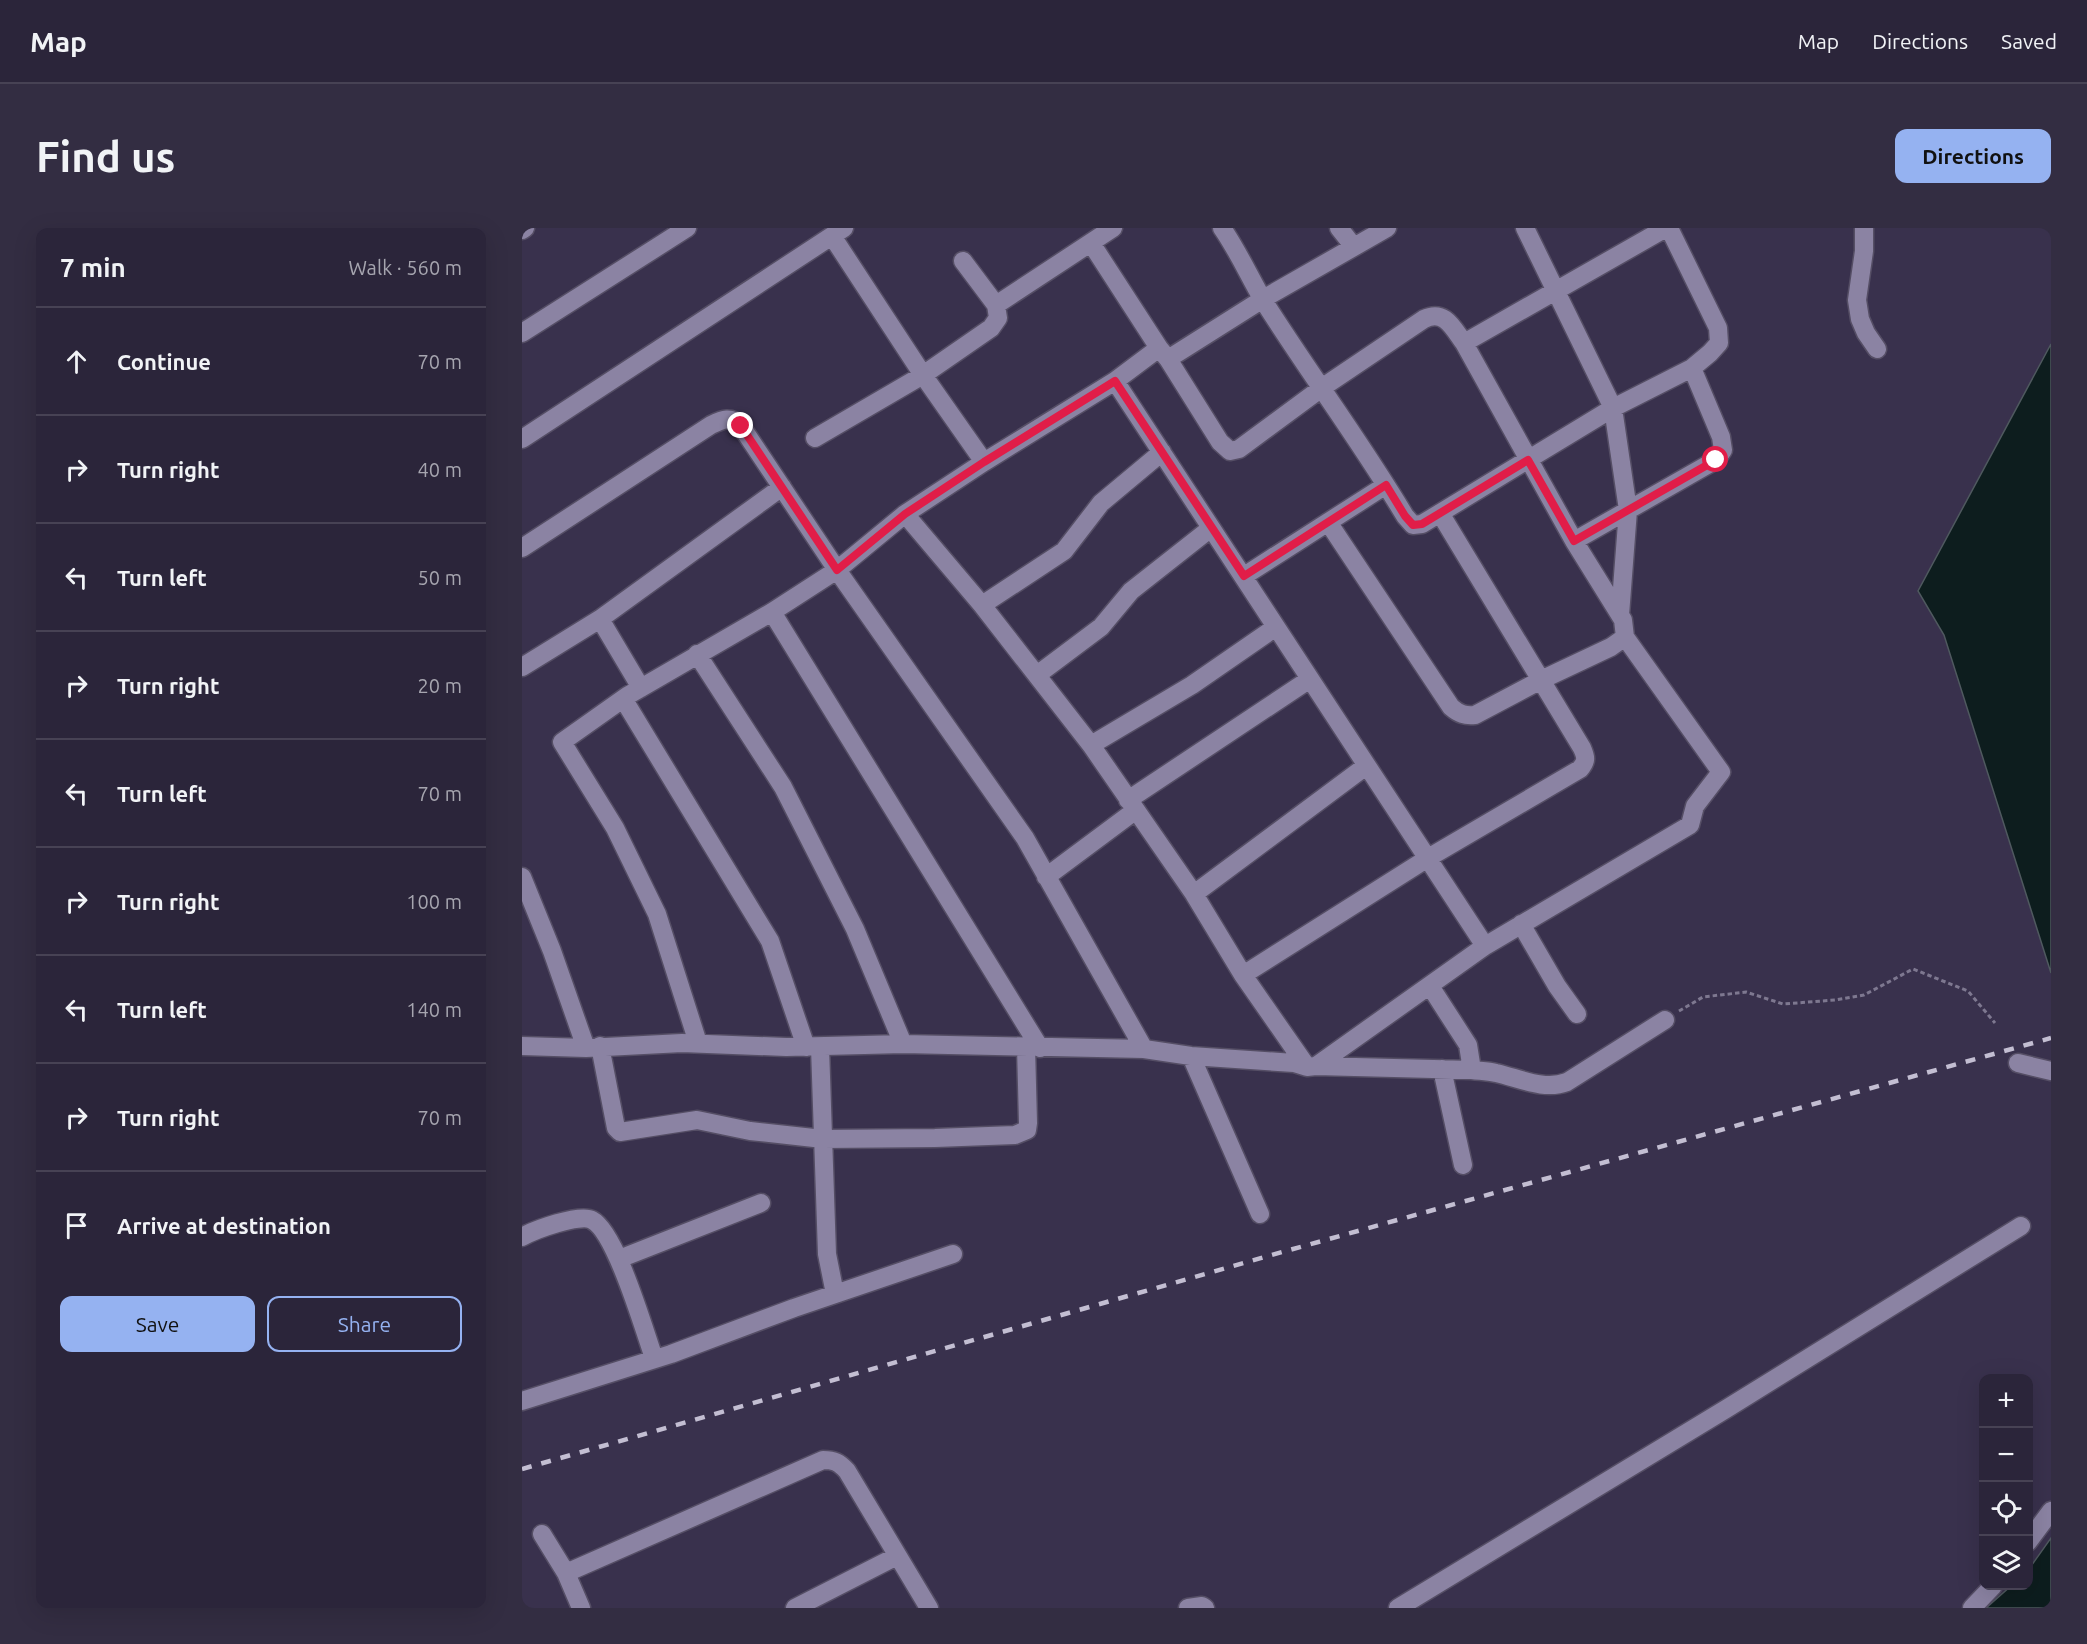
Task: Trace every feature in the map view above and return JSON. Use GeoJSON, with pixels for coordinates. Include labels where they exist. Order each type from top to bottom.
{"type":"FeatureCollection","features":[{"type":"Feature","properties":{"kind":"street"},"geometry":{"type":"LineString","coordinates":[[522,333],[687,228]]}},
{"type":"Feature","properties":{"kind":"street"},"geometry":{"type":"LineString","coordinates":[[996,305],[1113,228]]}},
{"type":"Feature","properties":{"kind":"street"},"geometry":{"type":"LineString","coordinates":[[1222,228],[1234,245],[1263,299],[1413,525],[1422,524],[1613,408],[1692,368],[1719,343],[1718,328],[1667,228],[1464,343]]}},
{"type":"Feature","properties":{"kind":"street"},"geometry":{"type":"LineString","coordinates":[[1339,228],[1354,247]]}},
{"type":"Feature","properties":{"kind":"street"},"geometry":{"type":"LineString","coordinates":[[698,1043],[657,914],[615,828],[562,742],[634,692],[772,612],[837,570],[905,514],[984,462],[1115,381],[1387,228]]}},
{"type":"Feature","properties":{"kind":"street"},"geometry":{"type":"LineString","coordinates":[[1525,228],[1613,408],[1628,510],[1620,615]]}},
{"type":"Feature","properties":{"kind":"street"},"geometry":{"type":"LineString","coordinates":[[1864,228],[1864,251],[1857,300],[1860,319],[1877,349]]}},
{"type":"Feature","properties":{"kind":"street"},"geometry":{"type":"LineString","coordinates":[[522,439],[838,232],[923,375],[984,462]]}},
{"type":"Feature","properties":{"kind":"street"},"geometry":{"type":"LineString","coordinates":[[1091,243],[1220,442],[1230,451],[1239,449],[1323,387],[1433,315],[1442,317],[1464,343],[1574,541],[1620,615],[1625,637],[1721,772],[1695,806],[1690,825],[1485,946],[1311,1067]]}},
{"type":"Feature","properties":{"kind":"street"},"geometry":{"type":"LineString","coordinates":[[815,438],[923,375],[992,328],[998,318],[996,305],[963,261]]}},
{"type":"Feature","properties":{"kind":"street"},"geometry":{"type":"LineString","coordinates":[[1574,541],[1716,460],[1723,450],[1722,437],[1692,368]]}},
{"type":"Feature","properties":{"kind":"street"},"geometry":{"type":"LineString","coordinates":[[1115,381],[1485,946]]}},
{"type":"Feature","properties":{"kind":"street"},"geometry":{"type":"LineString","coordinates":[[522,548],[711,425],[728,418],[735,420],[1025,838],[1144,1049]]}},
{"type":"Feature","properties":{"kind":"street"},"geometry":{"type":"LineString","coordinates":[[982,605],[1064,551],[1101,503],[1162,452]]}},
{"type":"Feature","properties":{"kind":"street"},"geometry":{"type":"LineString","coordinates":[[1244,576],[1386,485]]}},
{"type":"Feature","properties":{"kind":"street"},"geometry":{"type":"LineString","coordinates":[[522,667],[600,619],[782,487]]}},
{"type":"Feature","properties":{"kind":"street"},"geometry":{"type":"LineString","coordinates":[[1243,975],[1428,858],[1580,769],[1586,763],[1586,756],[1582,748],[1440,513]]}},
{"type":"Feature","properties":{"kind":"street"},"geometry":{"type":"LineString","coordinates":[[905,514],[982,605],[1091,745],[1194,894],[1243,975],[1311,1067]]}},
{"type":"Feature","properties":{"kind":"street"},"geometry":{"type":"LineString","coordinates":[[1328,522],[1451,707],[1458,714],[1475,715],[1611,647],[1625,637]]}},
{"type":"Feature","properties":{"kind":"street"},"geometry":{"type":"LineString","coordinates":[[1036,675],[1101,627],[1131,591],[1211,528]]}},
{"type":"Feature","properties":{"kind":"street"},"geometry":{"type":"LineString","coordinates":[[522,877],[593,1047],[616,1128],[620,1132],[697,1120],[750,1131],[823,1139],[1015,1136],[1027,1130],[1033,1047],[772,612]]}},
{"type":"Feature","properties":{"kind":"street"},"geometry":{"type":"LineString","coordinates":[[600,619],[634,692]]}},
{"type":"Feature","properties":{"kind":"street"},"geometry":{"type":"LineString","coordinates":[[1091,745],[1192,685],[1276,627]]}},
{"type":"Feature","properties":{"kind":"street"},"geometry":{"type":"LineString","coordinates":[[697,654],[783,787],[855,929],[903,1044]]}},
{"type":"Feature","properties":{"kind":"street"},"geometry":{"type":"LineString","coordinates":[[1046,877],[1132,805],[1310,680]]}},
{"type":"Feature","properties":{"kind":"street"},"geometry":{"type":"LineString","coordinates":[[634,692],[627,705],[770,941],[813,1047],[823,1139],[827,1254],[835,1294]]}},
{"type":"Feature","properties":{"kind":"street"},"geometry":{"type":"LineString","coordinates":[[1194,894],[1366,766]]}},
{"type":"Feature","properties":{"kind":"street"},"geometry":{"type":"LineString","coordinates":[[1521,924],[1557,986],[1578,1014]]}},
{"type":"Feature","properties":{"kind":"street"},"geometry":{"type":"LineString","coordinates":[[1430,986],[1468,1045],[1472,1070]]}},
{"type":"Feature","properties":{"kind":"street"},"geometry":{"type":"LineString","coordinates":[[522,1046],[593,1047],[698,1043],[813,1047],[903,1044],[1144,1049],[1191,1056],[1311,1067],[1472,1070],[1494,1072],[1557,1086],[1567,1082],[1665,1020]]}},
{"type":"Feature","properties":{"kind":"street"},"geometry":{"type":"LineString","coordinates":[[1191,1056],[1260,1214]]}},
{"type":"Feature","properties":{"kind":"street"},"geometry":{"type":"LineString","coordinates":[[2018,1063],[2051,1071]]}},
{"type":"Feature","properties":{"kind":"street"},"geometry":{"type":"LineString","coordinates":[[1442,1069],[1463,1165]]}},
{"type":"Feature","properties":{"kind":"street"},"geometry":{"type":"LineString","coordinates":[[619,1260],[761,1203]]}},
{"type":"Feature","properties":{"kind":"street"},"geometry":{"type":"LineString","coordinates":[[523,1232],[574,1218],[590,1218],[597,1223],[619,1260],[654,1358]]}},
{"type":"Feature","properties":{"kind":"street"},"geometry":{"type":"LineString","coordinates":[[1398,1608],[1726,1409],[2021,1226]]}},
{"type":"Feature","properties":{"kind":"street"},"geometry":{"type":"LineString","coordinates":[[522,1401],[671,1354],[953,1254]]}},
{"type":"Feature","properties":{"kind":"street"},"geometry":{"type":"LineString","coordinates":[[566,1573],[823,1460],[840,1463],[847,1471],[929,1608]]}},
{"type":"Feature","properties":{"kind":"street"},"geometry":{"type":"LineString","coordinates":[[2032,1536],[2051,1510]]}},
{"type":"Feature","properties":{"kind":"street"},"geometry":{"type":"LineString","coordinates":[[542,1534],[566,1573],[581,1608]]}},
{"type":"Feature","properties":{"kind":"street"},"geometry":{"type":"LineString","coordinates":[[795,1608],[897,1556]]}},
{"type":"Feature","properties":{"kind":"street"},"geometry":{"type":"LineString","coordinates":[[1972,1608],[1989,1590]]}},
{"type":"Feature","properties":{"kind":"street"},"geometry":{"type":"LineString","coordinates":[[1188,1608],[1202,1606],[1205,1608]]}},
{"type":"Feature","properties":{"kind":"path"},"geometry":{"type":"LineString","coordinates":[[1665,1020],[1703,997],[1746,992],[1783,1004],[1835,1000],[1864,994],[1913,969],[1968,991],[1995,1023]]}},
{"type":"Feature","properties":{"kind":"shaded area"},"geometry":{"type":"Polygon","coordinates":[[[2051,344],[2051,973],[1944,635],[1918,591],[2051,344]]]}},
{"type":"Feature","properties":{"kind":"shaded area"},"geometry":{"type":"Polygon","coordinates":[[[2051,1538],[2051,1608],[1986,1608],[2006,1590],[2033,1590],[2033,1563],[2051,1538]]]}},
{"type":"Feature","properties":{"kind":"railway"},"geometry":{"type":"LineString","coordinates":[[522,1469],[1268,1256],[2051,1038]]}},
{"type":"Feature","properties":{"kind":"route"},"geometry":{"type":"LineString","coordinates":[[741,426],[837,570],[905,514],[1115,381],[1244,576],[1386,485],[1413,525],[1422,524],[1528,460],[1574,541],[1716,460]]}}]}
